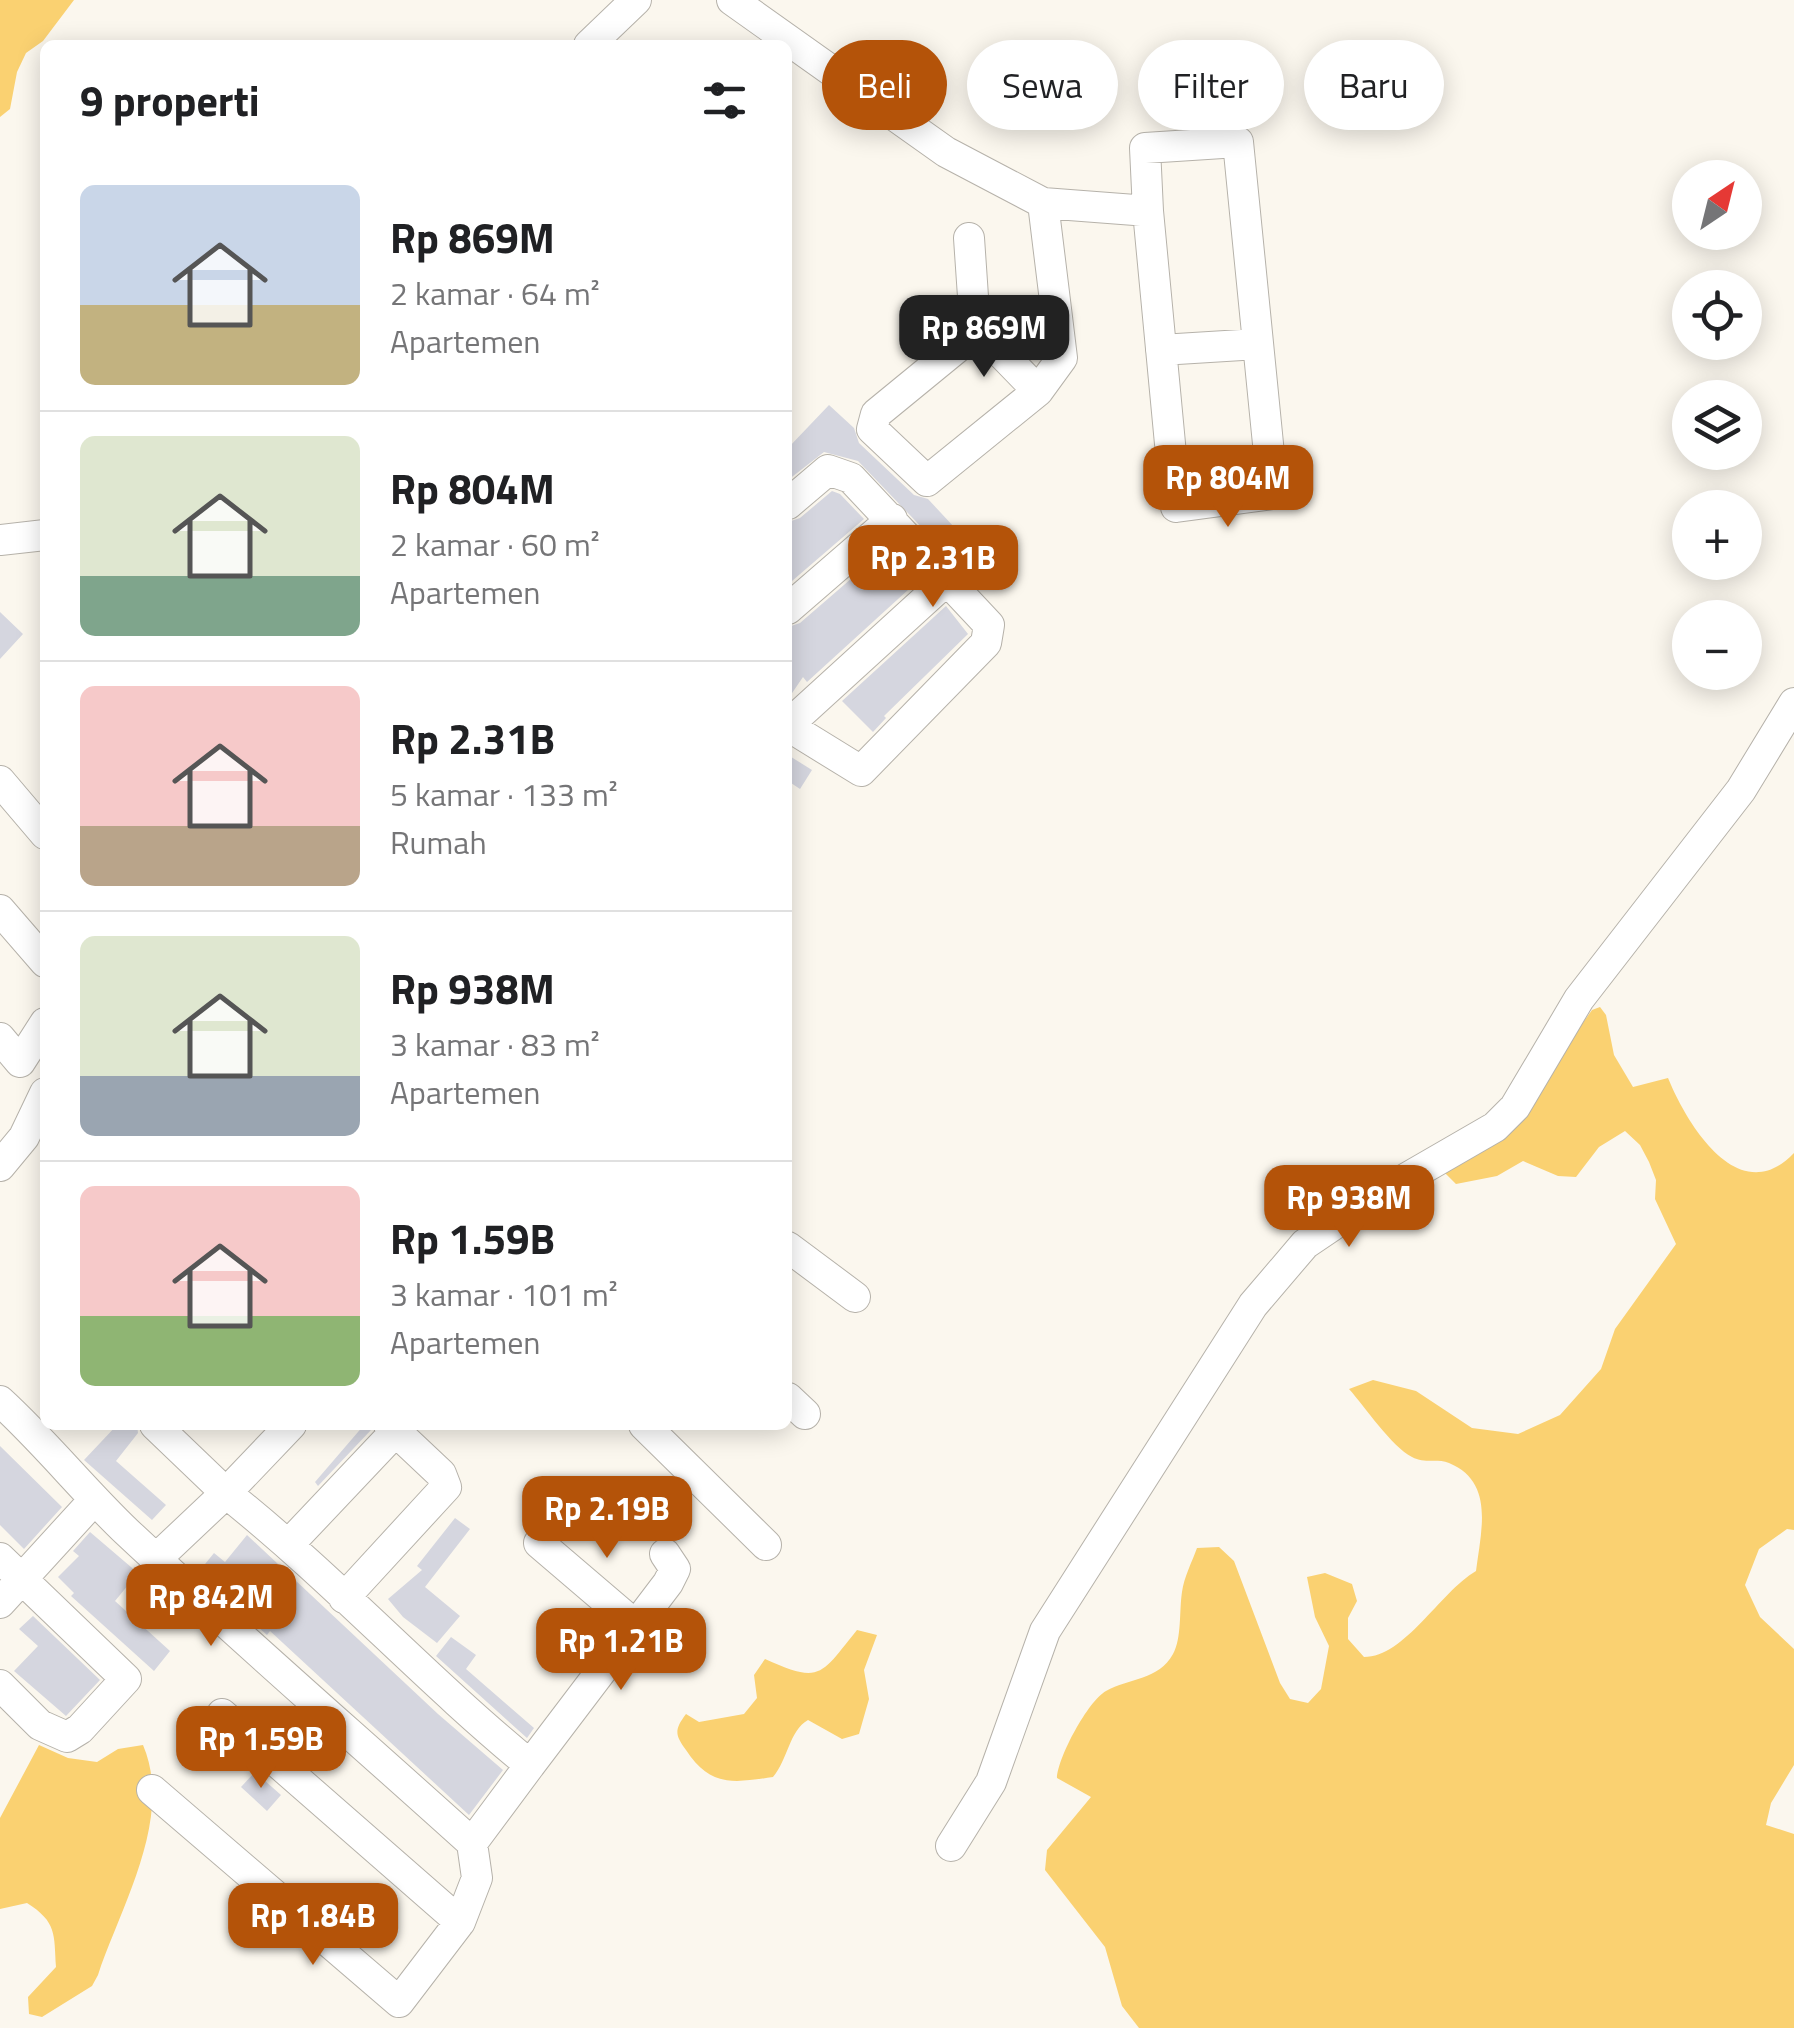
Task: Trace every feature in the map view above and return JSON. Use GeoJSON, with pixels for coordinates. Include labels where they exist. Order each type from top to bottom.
{"type":"FeatureCollection","features":[{"type":"Feature","properties":{"kind":"street"},"geometry":{"type":"LineString","coordinates":[[594,40],[636,0]]}},
{"type":"Feature","properties":{"kind":"street"},"geometry":{"type":"LineString","coordinates":[[732,0],[788,40]]}},
{"type":"Feature","properties":{"kind":"street"},"geometry":{"type":"LineString","coordinates":[[792,43],[946,152],[1043,203],[1148,211]]}},
{"type":"Feature","properties":{"kind":"street"},"geometry":{"type":"LineString","coordinates":[[1238,142],[1273,494],[1176,507],[1148,211],[1144,148],[1238,142]]}},
{"type":"Feature","properties":{"kind":"street"},"geometry":{"type":"LineString","coordinates":[[969,238],[975,326],[964,343],[876,414],[872,422],[872,429],[921,479],[934,479],[1038,391],[1062,358],[1043,203]]}},
{"type":"Feature","properties":{"kind":"street"},"geometry":{"type":"LineString","coordinates":[[975,326],[1038,391]]}},
{"type":"Feature","properties":{"kind":"street"},"geometry":{"type":"LineString","coordinates":[[1161,350],[1258,344]]}},
{"type":"Feature","properties":{"kind":"street"},"geometry":{"type":"LineString","coordinates":[[792,501],[828,470],[852,478],[988,625],[986,643],[862,770],[792,727]]}},
{"type":"Feature","properties":{"kind":"street"},"geometry":{"type":"LineString","coordinates":[[792,606],[892,520]]}},
{"type":"Feature","properties":{"kind":"street"},"geometry":{"type":"LineString","coordinates":[[0,540],[40,536]]}},
{"type":"Feature","properties":{"kind":"street"},"geometry":{"type":"LineString","coordinates":[[792,721],[946,581]]}},
{"type":"Feature","properties":{"kind":"street"},"geometry":{"type":"LineString","coordinates":[[951,1846],[991,1782],[1044,1630],[1253,1305],[1306,1244],[1379,1194],[1494,1127],[1514,1107],[1579,999],[1740,790],[1794,703]]}},
{"type":"Feature","properties":{"kind":"street"},"geometry":{"type":"LineString","coordinates":[[0,780],[40,828]]}},
{"type":"Feature","properties":{"kind":"street"},"geometry":{"type":"LineString","coordinates":[[0,910],[40,956]]}},
{"type":"Feature","properties":{"kind":"street"},"geometry":{"type":"LineString","coordinates":[[0,1038],[20,1062],[40,1031]]}},
{"type":"Feature","properties":{"kind":"street"},"geometry":{"type":"LineString","coordinates":[[0,1166],[24,1137],[40,1104]]}},
{"type":"Feature","properties":{"kind":"street"},"geometry":{"type":"LineString","coordinates":[[792,1250],[856,1296]]}},
{"type":"Feature","properties":{"kind":"street"},"geometry":{"type":"LineString","coordinates":[[0,1401],[156,1559],[472,1842],[478,1878],[460,1922],[398,2002],[152,1790]]}},
{"type":"Feature","properties":{"kind":"street"},"geometry":{"type":"LineString","coordinates":[[160,1430],[530,1766]]}},
{"type":"Feature","properties":{"kind":"street"},"geometry":{"type":"LineString","coordinates":[[156,1559],[286,1430]]}},
{"type":"Feature","properties":{"kind":"street"},"geometry":{"type":"LineString","coordinates":[[290,1544],[400,1430]]}},
{"type":"Feature","properties":{"kind":"street"},"geometry":{"type":"LineString","coordinates":[[344,1598],[446,1487],[441,1474],[402,1430]]}},
{"type":"Feature","properties":{"kind":"street"},"geometry":{"type":"LineString","coordinates":[[649,1430],[766,1545]]}},
{"type":"Feature","properties":{"kind":"street"},"geometry":{"type":"LineString","coordinates":[[0,1603],[11,1567],[94,1500]]}},
{"type":"Feature","properties":{"kind":"street"},"geometry":{"type":"LineString","coordinates":[[539,1543],[635,1625]]}},
{"type":"Feature","properties":{"kind":"street"},"geometry":{"type":"LineString","coordinates":[[472,1842],[675,1569],[665,1554]]}},
{"type":"Feature","properties":{"kind":"street"},"geometry":{"type":"LineString","coordinates":[[0,1685],[40,1725],[66,1737],[80,1730],[126,1680],[11,1567]]}},
{"type":"Feature","properties":{"kind":"street"},"geometry":{"type":"LineString","coordinates":[[222,1714],[460,1922]]}},
{"type":"Feature","properties":{"kind":"shaded area"},"geometry":{"type":"Polygon","coordinates":[[[0,0],[74,0],[44,40],[26,53],[17,72],[10,109],[0,117],[0,0]]]}},
{"type":"Feature","properties":{"kind":"shaded area"},"geometry":{"type":"Polygon","coordinates":[[[1600,1007],[1606,1015],[1614,1055],[1633,1087],[1668,1078],[1702,1137],[1735,1167],[1754,1172],[1774,1168],[1794,1153],[1794,1530],[1787,1529],[1759,1549],[1745,1585],[1760,1617],[1794,1649],[1794,1765],[1771,1803],[1766,1825],[1794,1834],[1794,2028],[1139,2028],[1122,2006],[1105,1947],[1045,1870],[1047,1850],[1091,1797],[1057,1778],[1068,1744],[1083,1717],[1106,1691],[1152,1674],[1173,1654],[1183,1586],[1197,1548],[1219,1547],[1234,1561],[1280,1683],[1290,1699],[1308,1703],[1321,1689],[1329,1646],[1315,1617],[1307,1577],[1325,1573],[1352,1584],[1357,1601],[1348,1618],[1348,1639],[1364,1657],[1394,1647],[1476,1571],[1482,1509],[1473,1482],[1464,1471],[1449,1463],[1417,1459],[1404,1452],[1349,1389],[1373,1380],[1416,1391],[1472,1428],[1518,1434],[1560,1415],[1601,1369],[1615,1329],[1676,1244],[1655,1199],[1656,1180],[1640,1145],[1625,1131],[1599,1147],[1576,1177],[1558,1176],[1523,1161],[1497,1176],[1456,1184],[1442,1170],[1509,1126],[1592,1010],[1600,1007]]]}},
{"type":"Feature","properties":{"kind":"shaded area"},"geometry":{"type":"Polygon","coordinates":[[[857,1630],[877,1635],[864,1670],[869,1699],[859,1734],[842,1739],[808,1720],[797,1731],[773,1777],[746,1781],[724,1780],[704,1771],[682,1745],[678,1728],[686,1714],[699,1722],[744,1714],[757,1698],[754,1675],[765,1659],[798,1672],[819,1671],[857,1630]]]}},
{"type":"Feature","properties":{"kind":"shaded area"},"geometry":{"type":"Polygon","coordinates":[[[39,1745],[68,1758],[97,1762],[118,1749],[143,1745],[151,1773],[152,1802],[141,1862],[98,1975],[92,1986],[42,2017],[29,2014],[28,1997],[56,1967],[52,1930],[44,1916],[27,1903],[0,1909],[0,1818],[39,1745]]]}},
{"type":"Feature","properties":{"kind":"building"},"geometry":{"type":"Polygon","coordinates":[[[829,405],[854,428],[859,443],[914,495],[928,499],[994,570],[978,586],[858,461],[824,452],[792,477],[792,444],[829,405]]]}},
{"type":"Feature","properties":{"kind":"building"},"geometry":{"type":"Polygon","coordinates":[[[832,491],[840,494],[864,519],[792,581],[792,521],[832,491]]]}},
{"type":"Feature","properties":{"kind":"building"},"geometry":{"type":"Polygon","coordinates":[[[889,546],[920,579],[807,682],[803,677],[792,693],[792,626],[800,623],[889,546]]]}},
{"type":"Feature","properties":{"kind":"building"},"geometry":{"type":"Polygon","coordinates":[[[946,606],[968,634],[884,716],[873,732],[842,701],[946,606]]]}},
{"type":"Feature","properties":{"kind":"building"},"geometry":{"type":"Polygon","coordinates":[[[0,612],[23,634],[0,659],[0,612]]]}},
{"type":"Feature","properties":{"kind":"building"},"geometry":{"type":"Polygon","coordinates":[[[792,758],[812,770],[800,789],[792,784],[792,758]]]}},
{"type":"Feature","properties":{"kind":"building"},"geometry":{"type":"Polygon","coordinates":[[[112,1430],[138,1430],[116,1461],[166,1505],[152,1520],[84,1460],[112,1430]]]}},
{"type":"Feature","properties":{"kind":"building"},"geometry":{"type":"Polygon","coordinates":[[[360,1430],[371,1430],[318,1486],[315,1482],[360,1430]]]}},
{"type":"Feature","properties":{"kind":"building"},"geometry":{"type":"Polygon","coordinates":[[[0,1446],[62,1507],[24,1549],[0,1525],[0,1446]]]}},
{"type":"Feature","properties":{"kind":"building"},"geometry":{"type":"Polygon","coordinates":[[[455,1518],[470,1529],[425,1587],[460,1616],[437,1643],[403,1617],[388,1599],[422,1570],[417,1566],[455,1518]]]}},
{"type":"Feature","properties":{"kind":"building"},"geometry":{"type":"Polygon","coordinates":[[[90,1532],[138,1573],[115,1601],[170,1651],[154,1671],[71,1596],[74,1593],[58,1577],[79,1556],[73,1551],[90,1532]]]}},
{"type":"Feature","properties":{"kind":"building"},"geometry":{"type":"Polygon","coordinates":[[[247,1535],[503,1770],[469,1815],[270,1631],[267,1635],[213,1586],[217,1582],[201,1569],[214,1553],[225,1562],[247,1535]]]}},
{"type":"Feature","properties":{"kind":"building"},"geometry":{"type":"Polygon","coordinates":[[[33,1616],[100,1680],[66,1716],[14,1671],[38,1646],[19,1629],[33,1616]]]}},
{"type":"Feature","properties":{"kind":"building"},"geometry":{"type":"Polygon","coordinates":[[[451,1637],[476,1655],[466,1669],[534,1728],[527,1738],[436,1656],[451,1637]]]}},
{"type":"Feature","properties":{"kind":"building"},"geometry":{"type":"Polygon","coordinates":[[[255,1772],[281,1795],[267,1811],[241,1787],[255,1772]]]}}]}
